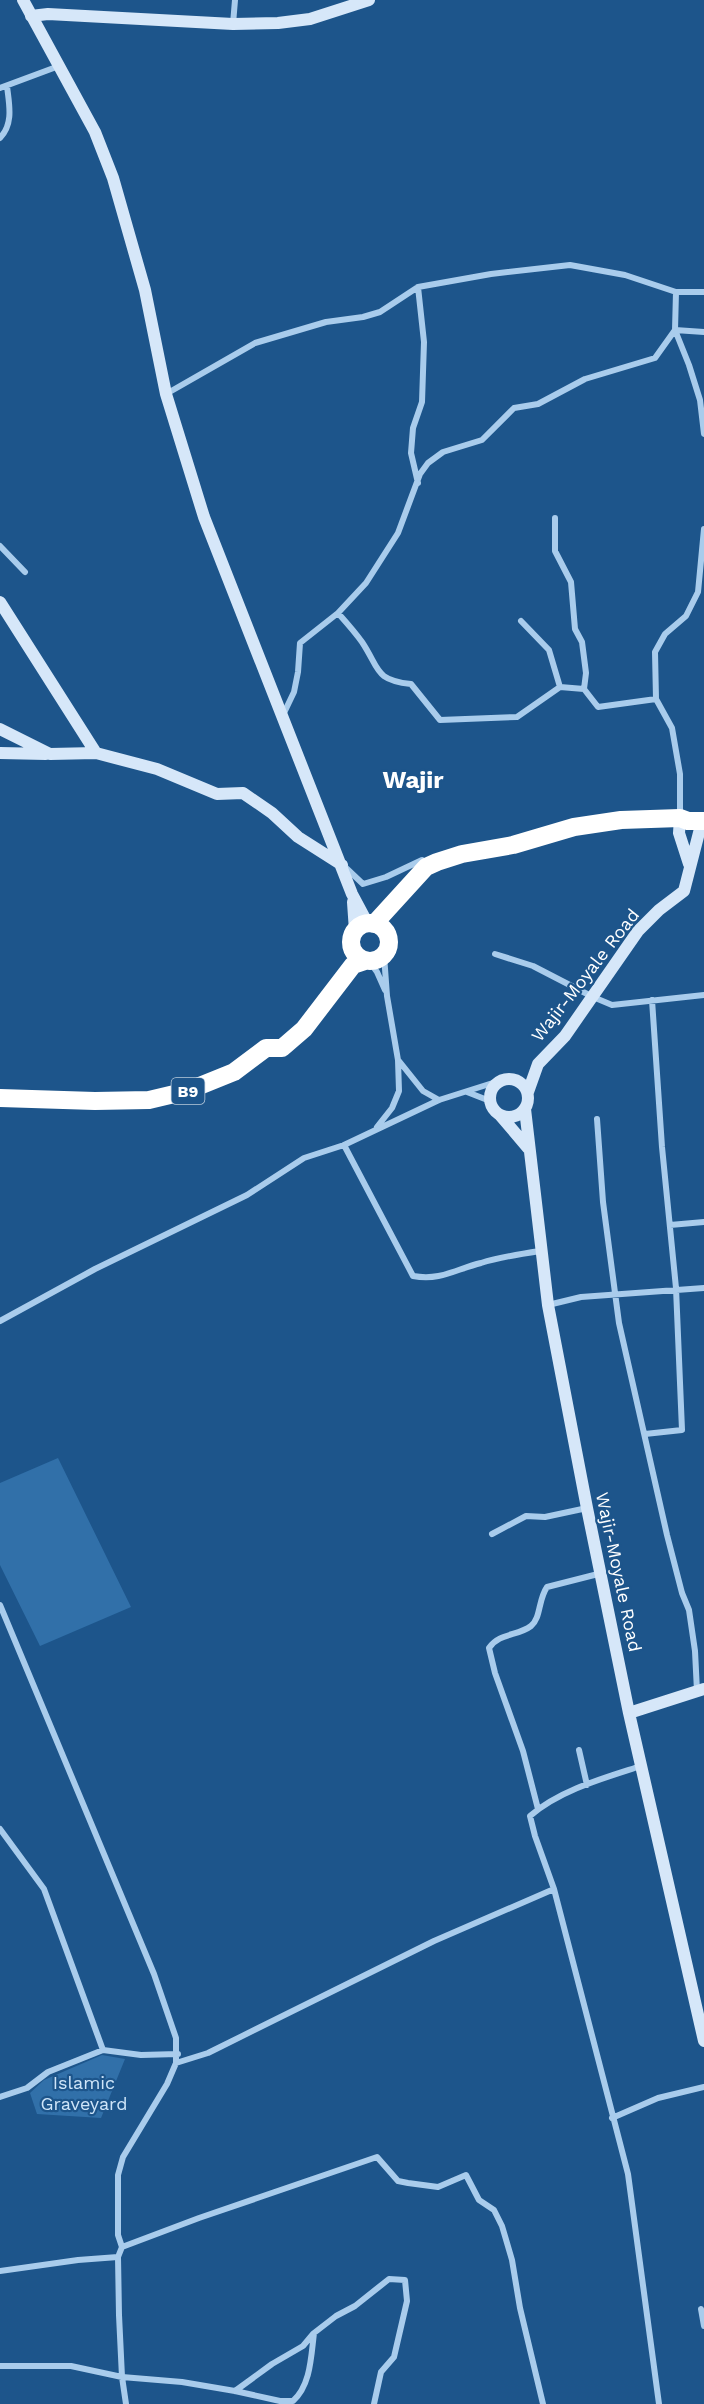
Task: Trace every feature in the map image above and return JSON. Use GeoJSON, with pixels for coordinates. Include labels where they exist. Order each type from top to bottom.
{"type":"FeatureCollection","features":[{"type":"Feature","properties":{"kind":"highway","name":"B9"},"geometry":{"type":"LineString","coordinates":[[337,984],[343,959],[362,931],[396,901],[426,867],[462,854],[513,845],[574,827],[621,820],[680,818],[688,821],[703,821]]}},
{"type":"Feature","properties":{"kind":"highway","name":"B9"},"geometry":{"type":"LineString","coordinates":[[0,1098],[149,1100],[187,1091],[234,1072],[266,1048],[282,1048],[304,1029],[353,965],[377,954],[396,901]]}},
{"type":"Feature","properties":{"kind":"highway"},"geometry":{"type":"LineString","coordinates":[[383,929],[377,954],[356,955],[362,931],[383,929]]}},
{"type":"Feature","properties":{"kind":"street"},"geometry":{"type":"LineString","coordinates":[[233,24],[236,0]]}},
{"type":"Feature","properties":{"kind":"street"},"geometry":{"type":"LineString","coordinates":[[31,16],[48,14],[233,24],[278,23],[310,20],[369,0]]}},
{"type":"Feature","properties":{"kind":"street"},"geometry":{"type":"LineString","coordinates":[[22,1],[95,132],[113,178],[145,291],[166,394],[204,517],[342,865],[362,931]]}},
{"type":"Feature","properties":{"kind":"street"},"geometry":{"type":"LineString","coordinates":[[0,138],[8,125],[10,115],[4,87],[59,66]]}},
{"type":"Feature","properties":{"kind":"street"},"geometry":{"type":"LineString","coordinates":[[166,394],[255,343],[326,322],[363,317],[380,312],[418,287],[491,274],[570,265],[625,275],[676,292],[704,292]]}},
{"type":"Feature","properties":{"kind":"street"},"geometry":{"type":"LineString","coordinates":[[418,287],[424,342],[423,393],[412,428],[411,453],[418,484]]}},
{"type":"Feature","properties":{"kind":"street"},"geometry":{"type":"LineString","coordinates":[[676,292],[675,330],[700,400],[704,434]]}},
{"type":"Feature","properties":{"kind":"street"},"geometry":{"type":"LineString","coordinates":[[282,718],[294,692],[300,643],[338,613],[366,583],[398,532],[424,469],[442,452],[482,440],[514,408],[538,404],[585,379],[655,358],[675,330]]}},
{"type":"Feature","properties":{"kind":"street"},"geometry":{"type":"LineString","coordinates":[[675,330],[704,332]]}},
{"type":"Feature","properties":{"kind":"street"},"geometry":{"type":"LineString","coordinates":[[555,518],[555,551],[571,582],[575,629],[582,642],[586,673],[584,689],[598,707],[656,699]]}},
{"type":"Feature","properties":{"kind":"street"},"geometry":{"type":"LineString","coordinates":[[689,864],[679,833],[680,774],[672,728],[656,699],[655,652],[665,634],[686,616],[698,592],[704,530]]}},
{"type":"Feature","properties":{"kind":"street"},"geometry":{"type":"LineString","coordinates":[[0,546],[25,572]]}},
{"type":"Feature","properties":{"kind":"street"},"geometry":{"type":"LineString","coordinates":[[0,602],[96,753]]}},
{"type":"Feature","properties":{"kind":"street"},"geometry":{"type":"LineString","coordinates":[[338,613],[362,643],[378,673],[394,682],[411,684],[440,720],[517,717],[560,687],[584,689]]}},
{"type":"Feature","properties":{"kind":"street"},"geometry":{"type":"LineString","coordinates":[[521,621],[549,650],[560,687]]}},
{"type":"Feature","properties":{"kind":"street"},"geometry":{"type":"LineString","coordinates":[[0,729],[50,754]]}},
{"type":"Feature","properties":{"kind":"street"},"geometry":{"type":"LineString","coordinates":[[0,753],[96,753],[157,769],[218,794],[243,793],[272,813],[298,837],[342,865],[363,884],[386,877],[422,860],[426,867]]}},
{"type":"Feature","properties":{"kind":"street","name":"Wajir-Moyale Road"},"geometry":{"type":"LineString","coordinates":[[528,1092],[538,1064],[565,1036],[638,931],[659,910],[684,891],[689,877],[689,864],[703,821]]}},
{"type":"Feature","properties":{"kind":"street"},"geometry":{"type":"LineString","coordinates":[[374,1130],[392,1108],[399,1091],[398,1060],[377,954]]}},
{"type":"Feature","properties":{"kind":"street"},"geometry":{"type":"LineString","coordinates":[[377,954],[377,972],[387,996]]}},
{"type":"Feature","properties":{"kind":"street"},"geometry":{"type":"LineString","coordinates":[[495,954],[533,966],[612,1005],[704,994]]}},
{"type":"Feature","properties":{"kind":"street"},"geometry":{"type":"LineString","coordinates":[[645,1434],[682,1430],[676,1288],[662,1147],[652,1000]]}},
{"type":"Feature","properties":{"kind":"street"},"geometry":{"type":"LineString","coordinates":[[398,1060],[423,1091],[440,1100]]}},
{"type":"Feature","properties":{"kind":"street"},"geometry":{"type":"LineString","coordinates":[[0,1321],[95,1269],[247,1195],[304,1158],[344,1145],[440,1100],[505,1080],[538,1064]]}},
{"type":"Feature","properties":{"kind":"street"},"geometry":{"type":"LineString","coordinates":[[500,1115],[512,1117],[525,1109],[529,1101],[528,1092],[518,1080],[505,1080],[490,1093],[490,1101],[493,1109],[528,1148]]}},
{"type":"Feature","properties":{"kind":"street"},"geometry":{"type":"LineString","coordinates":[[466,1092],[490,1101]]}},
{"type":"Feature","properties":{"kind":"street","name":"Wajir-Moyale Road"},"geometry":{"type":"LineString","coordinates":[[525,1109],[548,1305],[629,1713],[701,2018],[704,2041]]}},
{"type":"Feature","properties":{"kind":"street"},"geometry":{"type":"LineString","coordinates":[[597,1119],[603,1202],[619,1323],[667,1535],[688,1610],[701,1690],[629,1713]]}},
{"type":"Feature","properties":{"kind":"street"},"geometry":{"type":"LineString","coordinates":[[344,1145],[413,1276],[438,1277],[485,1261],[540,1251]]}},
{"type":"Feature","properties":{"kind":"street"},"geometry":{"type":"LineString","coordinates":[[670,1225],[704,1222]]}},
{"type":"Feature","properties":{"kind":"street"},"geometry":{"type":"LineString","coordinates":[[548,1305],[616,1294],[676,1288],[704,1288]]}},
{"type":"Feature","properties":{"kind":"street"},"geometry":{"type":"LineString","coordinates":[[492,1534],[526,1516],[545,1517],[587,1508]]}},
{"type":"Feature","properties":{"kind":"street"},"geometry":{"type":"LineString","coordinates":[[538,1809],[523,1750],[495,1673],[489,1648],[494,1640],[531,1626],[537,1619],[540,1601],[547,1587],[602,1573]]}},
{"type":"Feature","properties":{"kind":"street"},"geometry":{"type":"LineString","coordinates":[[0,1605],[154,1974],[176,2038],[176,2063],[123,2157],[118,2175],[118,2235],[122,2247],[118,2257],[122,2377],[126,2404]]}},
{"type":"Feature","properties":{"kind":"street"},"geometry":{"type":"LineString","coordinates":[[579,1749],[587,1785]]}},
{"type":"Feature","properties":{"kind":"street"},"geometry":{"type":"LineString","coordinates":[[641,1766],[587,1785],[538,1809],[530,1816],[554,1889],[630,2190],[659,2404]]}},
{"type":"Feature","properties":{"kind":"street"},"geometry":{"type":"LineString","coordinates":[[0,1829],[44,1888],[103,2050]]}},
{"type":"Feature","properties":{"kind":"street"},"geometry":{"type":"LineString","coordinates":[[176,2063],[208,2053],[434,1941],[554,1889]]}},
{"type":"Feature","properties":{"kind":"street"},"geometry":{"type":"LineString","coordinates":[[0,2097],[27,2088],[48,2072],[103,2050],[141,2055],[177,2054]]}},
{"type":"Feature","properties":{"kind":"street"},"geometry":{"type":"LineString","coordinates":[[612,2118],[658,2098],[704,2087]]}},
{"type":"Feature","properties":{"kind":"street"},"geometry":{"type":"LineString","coordinates":[[122,2247],[198,2218],[377,2157],[398,2181],[438,2187],[466,2175],[479,2200],[494,2210],[502,2226],[512,2260],[520,2308],[543,2404]]}},
{"type":"Feature","properties":{"kind":"street"},"geometry":{"type":"LineString","coordinates":[[0,2271],[118,2257]]}},
{"type":"Feature","properties":{"kind":"street"},"geometry":{"type":"LineString","coordinates":[[235,2391],[272,2364],[303,2346],[314,2333],[336,2316],[355,2306],[389,2279],[405,2280],[407,2301],[394,2357],[381,2372],[374,2404]]}},
{"type":"Feature","properties":{"kind":"street"},"geometry":{"type":"LineString","coordinates":[[701,2309],[704,2326]]}},
{"type":"Feature","properties":{"kind":"street"},"geometry":{"type":"LineString","coordinates":[[0,2366],[70,2366],[122,2377],[182,2382],[280,2401],[293,2401],[302,2394],[306,2384],[314,2333]]}},
{"type":"Feature","properties":{"kind":"green space"},"geometry":{"type":"Polygon","coordinates":[[[58,1458],[131,1607],[40,1646],[0,1565],[0,1483],[58,1458]]]}},
{"type":"Feature","properties":{"kind":"green space","name":"Islamic Graveyard"},"geometry":{"type":"Polygon","coordinates":[[[102,2055],[125,2059],[101,2118],[37,2114],[30,2093],[44,2080],[102,2055]]]}},
{"type":"Feature","properties":{"kind":"district","name":"Wajir"},"geometry":{"type":"Point","coordinates":[413,780]}}]}
